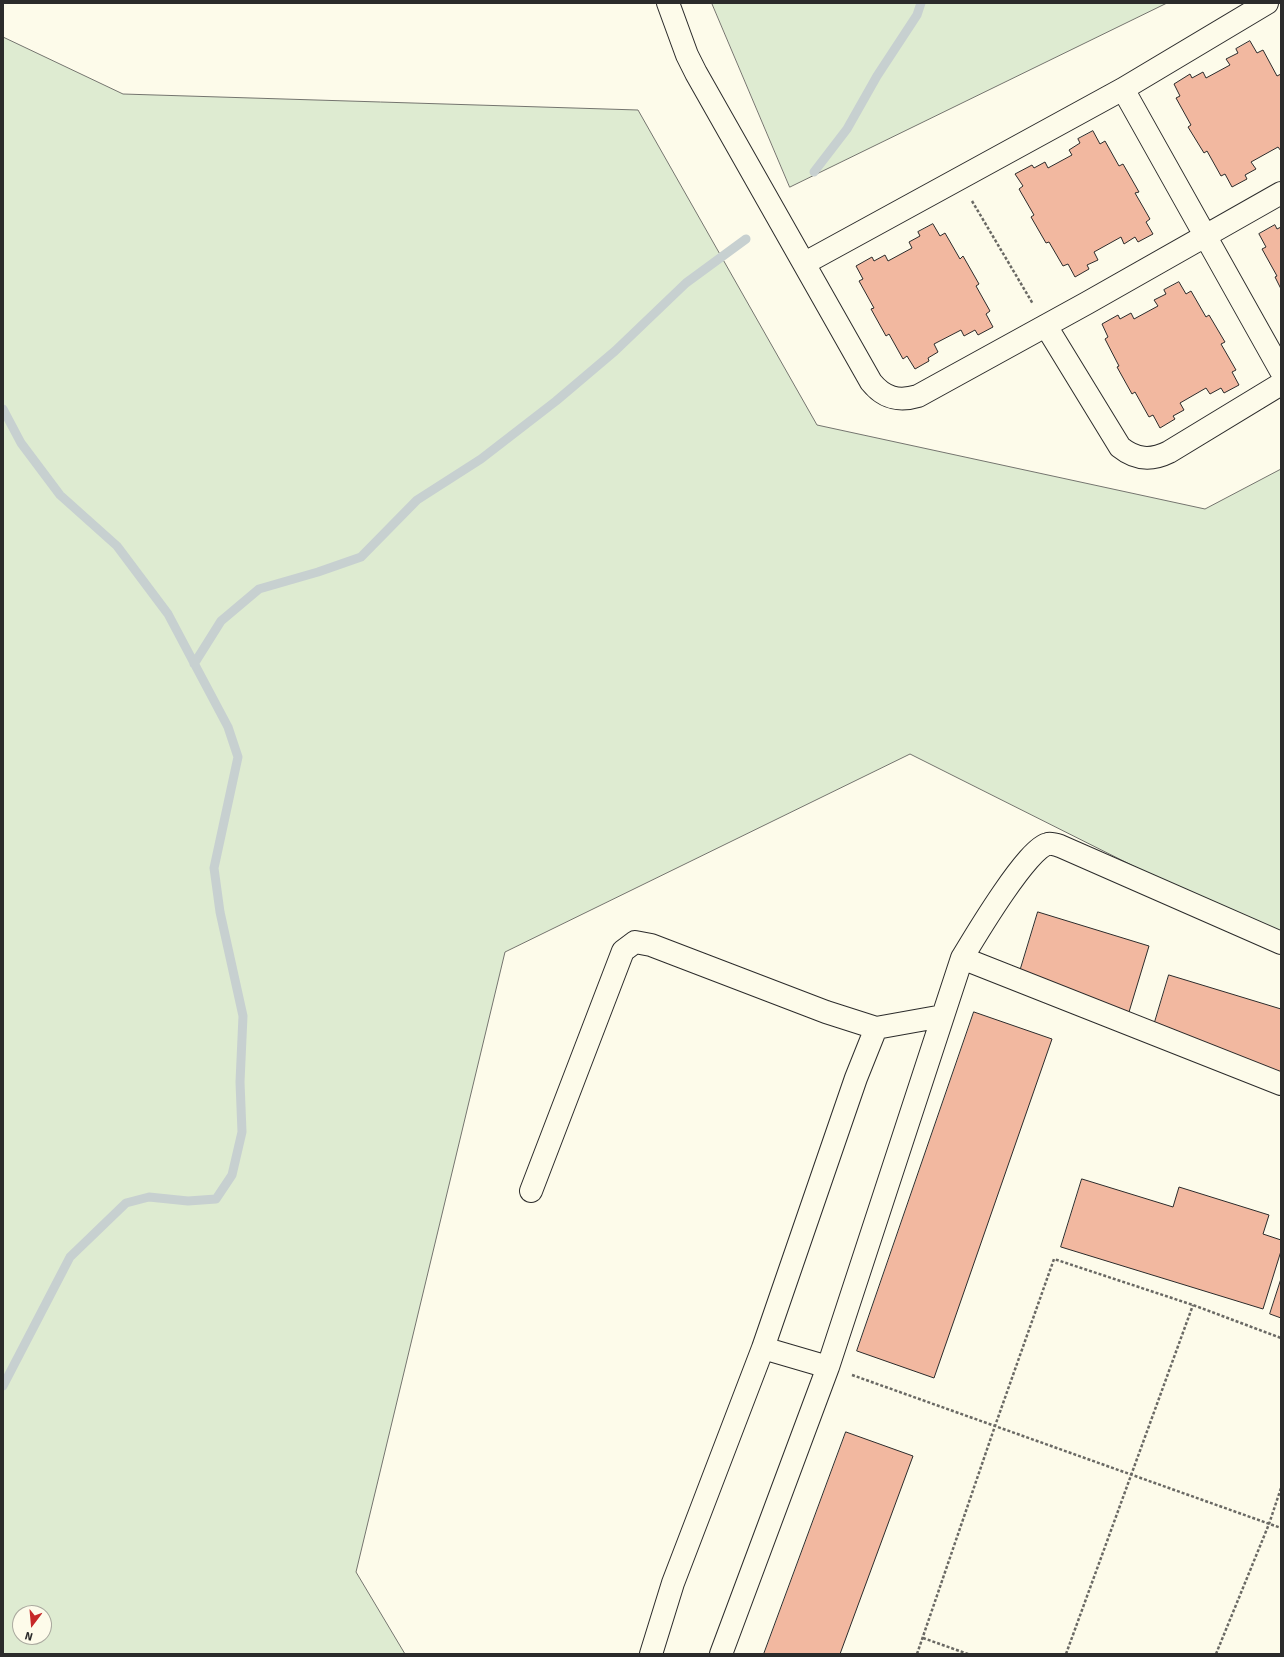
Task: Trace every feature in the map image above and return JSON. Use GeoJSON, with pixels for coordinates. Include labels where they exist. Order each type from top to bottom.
{"type":"FeatureCollection","features":[{"type":"Feature","properties":{"kind":"street"},"geometry":{"type":"LineString","coordinates":[[668,3],[684,48],[696,73],[871,382],[880,392],[892,399],[907,399],[918,396],[1206,237],[1281,193]]}},
{"type":"Feature","properties":{"kind":"street"},"geometry":{"type":"LineString","coordinates":[[804,263],[1123,89],[1267,3]]}},
{"type":"Feature","properties":{"kind":"street"},"geometry":{"type":"LineString","coordinates":[[1123,89],[1281,371]]}},
{"type":"Feature","properties":{"kind":"street"},"geometry":{"type":"LineString","coordinates":[[1046,326],[1120,447],[1137,457],[1153,458],[1169,452],[1281,384]]}},
{"type":"Feature","properties":{"kind":"street"},"geometry":{"type":"LineString","coordinates":[[721,1654],[828,1367],[962,958],[1001,895],[1038,849],[1048,844],[1060,846],[1281,943]]}},
{"type":"Feature","properties":{"kind":"street"},"geometry":{"type":"LineString","coordinates":[[531,1191],[623,951],[635,942],[651,945],[826,1012],[876,1028],[943,1016]]}},
{"type":"Feature","properties":{"kind":"street"},"geometry":{"type":"LineString","coordinates":[[962,958],[1281,1084]]}},
{"type":"Feature","properties":{"kind":"street"},"geometry":{"type":"LineString","coordinates":[[651,1654],[673,1583],[763,1348],[856,1078],[876,1028]]}},
{"type":"Feature","properties":{"kind":"street"},"geometry":{"type":"LineString","coordinates":[[763,1348],[828,1367]]}},
{"type":"Feature","properties":{"kind":"path"},"geometry":{"type":"LineString","coordinates":[[959,178],[1046,326]]}},
{"type":"Feature","properties":{"kind":"path"},"geometry":{"type":"LineString","coordinates":[[917,1654],[1054,1259],[1193,1305],[1281,1338]]}},
{"type":"Feature","properties":{"kind":"path"},"geometry":{"type":"LineString","coordinates":[[1066,1654],[1130,1474],[1193,1305]]}},
{"type":"Feature","properties":{"kind":"path"},"geometry":{"type":"LineString","coordinates":[[828,1367],[1281,1528]]}},
{"type":"Feature","properties":{"kind":"path"},"geometry":{"type":"LineString","coordinates":[[1216,1654],[1269,1524],[1281,1488]]}},
{"type":"Feature","properties":{"kind":"path"},"geometry":{"type":"LineString","coordinates":[[923,1638],[968,1654]]}},
{"type":"Feature","properties":{"kind":"green space"},"geometry":{"type":"Polygon","coordinates":[[[712,3],[1167,3],[790,187],[712,3]]]}},
{"type":"Feature","properties":{"kind":"green space"},"geometry":{"type":"Polygon","coordinates":[[[3,37],[123,94],[638,110],[817,425],[1205,509],[1281,469],[1281,936],[1251,925],[910,754],[505,952],[356,1572],[405,1654],[3,1654],[3,37]]]}},
{"type":"Feature","properties":{"kind":"building"},"geometry":{"type":"Polygon","coordinates":[[[1250,41],[1257,53],[1263,50],[1277,76],[1281,74],[1281,151],[1278,147],[1251,162],[1256,169],[1245,175],[1247,179],[1232,187],[1225,174],[1221,176],[1207,151],[1204,153],[1188,127],[1191,125],[1176,98],[1180,96],[1174,84],[1190,74],[1192,78],[1203,72],[1206,78],[1230,65],[1226,59],[1238,53],[1236,49],[1250,41]]]}},
{"type":"Feature","properties":{"kind":"building"},"geometry":{"type":"Polygon","coordinates":[[[1093,131],[1100,144],[1105,141],[1119,166],[1123,164],[1139,192],[1135,193],[1150,219],[1146,222],[1153,234],[1138,242],[1135,237],[1124,244],[1121,237],[1094,252],[1098,260],[1087,265],[1089,269],[1075,277],[1068,264],[1063,266],[1049,242],[1046,243],[1031,217],[1034,215],[1019,189],[1023,186],[1015,174],[1032,165],[1034,168],[1045,162],[1048,168],[1072,155],[1069,150],[1080,143],[1078,139],[1093,131]]]}},
{"type":"Feature","properties":{"kind":"building"},"geometry":{"type":"Polygon","coordinates":[[[933,224],[940,236],[945,233],[960,259],[963,256],[979,284],[976,286],[990,311],[986,314],[993,327],[978,335],[975,330],[964,336],[961,330],[934,344],[938,352],[928,358],[929,361],[915,369],[907,356],[903,359],[889,334],[886,336],[871,309],[874,308],[859,281],[863,279],[856,266],[872,257],[874,261],[885,255],[888,261],[912,248],[909,242],[920,236],[918,232],[933,224]]]}},
{"type":"Feature","properties":{"kind":"building"},"geometry":{"type":"Polygon","coordinates":[[[1275,225],[1277,229],[1281,227],[1281,289],[1275,277],[1277,276],[1262,249],[1266,247],[1259,234],[1275,225]]]}},
{"type":"Feature","properties":{"kind":"building"},"geometry":{"type":"Polygon","coordinates":[[[1179,282],[1186,294],[1191,291],[1206,317],[1209,315],[1225,342],[1221,344],[1236,370],[1232,372],[1239,385],[1224,393],[1221,388],[1210,394],[1206,388],[1180,403],[1184,410],[1173,416],[1175,419],[1160,428],[1153,415],[1149,417],[1135,392],[1132,394],[1117,367],[1119,366],[1105,339],[1108,337],[1102,324],[1118,315],[1120,319],[1131,313],[1134,319],[1158,306],[1154,300],[1166,294],[1164,290],[1179,282]]]}},
{"type":"Feature","properties":{"kind":"building"},"geometry":{"type":"Polygon","coordinates":[[[1038,912],[1149,946],[1129,1012],[1018,978],[1038,912]]]}},
{"type":"Feature","properties":{"kind":"building"},"geometry":{"type":"Polygon","coordinates":[[[1169,975],[1281,1009],[1281,1072],[1152,1032],[1169,975]]]}},
{"type":"Feature","properties":{"kind":"building"},"geometry":{"type":"Polygon","coordinates":[[[974,1012],[1052,1039],[934,1378],[857,1351],[974,1012]]]}},
{"type":"Feature","properties":{"kind":"building"},"geometry":{"type":"Polygon","coordinates":[[[1082,1179],[1173,1207],[1179,1187],[1269,1215],[1263,1234],[1281,1240],[1281,1251],[1263,1309],[1061,1247],[1082,1179]]]}},
{"type":"Feature","properties":{"kind":"building"},"geometry":{"type":"Polygon","coordinates":[[[1281,1279],[1281,1318],[1270,1314],[1281,1279]]]}},
{"type":"Feature","properties":{"kind":"building"},"geometry":{"type":"Polygon","coordinates":[[[846,1432],[913,1456],[840,1654],[764,1654],[846,1432]]]}},
{"type":"Feature","properties":{"kind":"waterway"},"geometry":{"type":"LineString","coordinates":[[814,172],[847,129],[877,76],[917,15],[921,3]]}},
{"type":"Feature","properties":{"kind":"waterway"},"geometry":{"type":"LineString","coordinates":[[194,664],[221,621],[259,589],[318,572],[361,557],[417,500],[481,459],[556,401],[615,351],[686,283],[746,239]]}},
{"type":"Feature","properties":{"kind":"waterway"},"geometry":{"type":"LineString","coordinates":[[3,409],[21,443],[60,495],[117,546],[168,614],[228,727],[238,757],[214,868],[220,912],[243,1016],[240,1082],[242,1132],[232,1175],[216,1199],[188,1201],[149,1197],[126,1203],[70,1257],[3,1386]]}}]}
